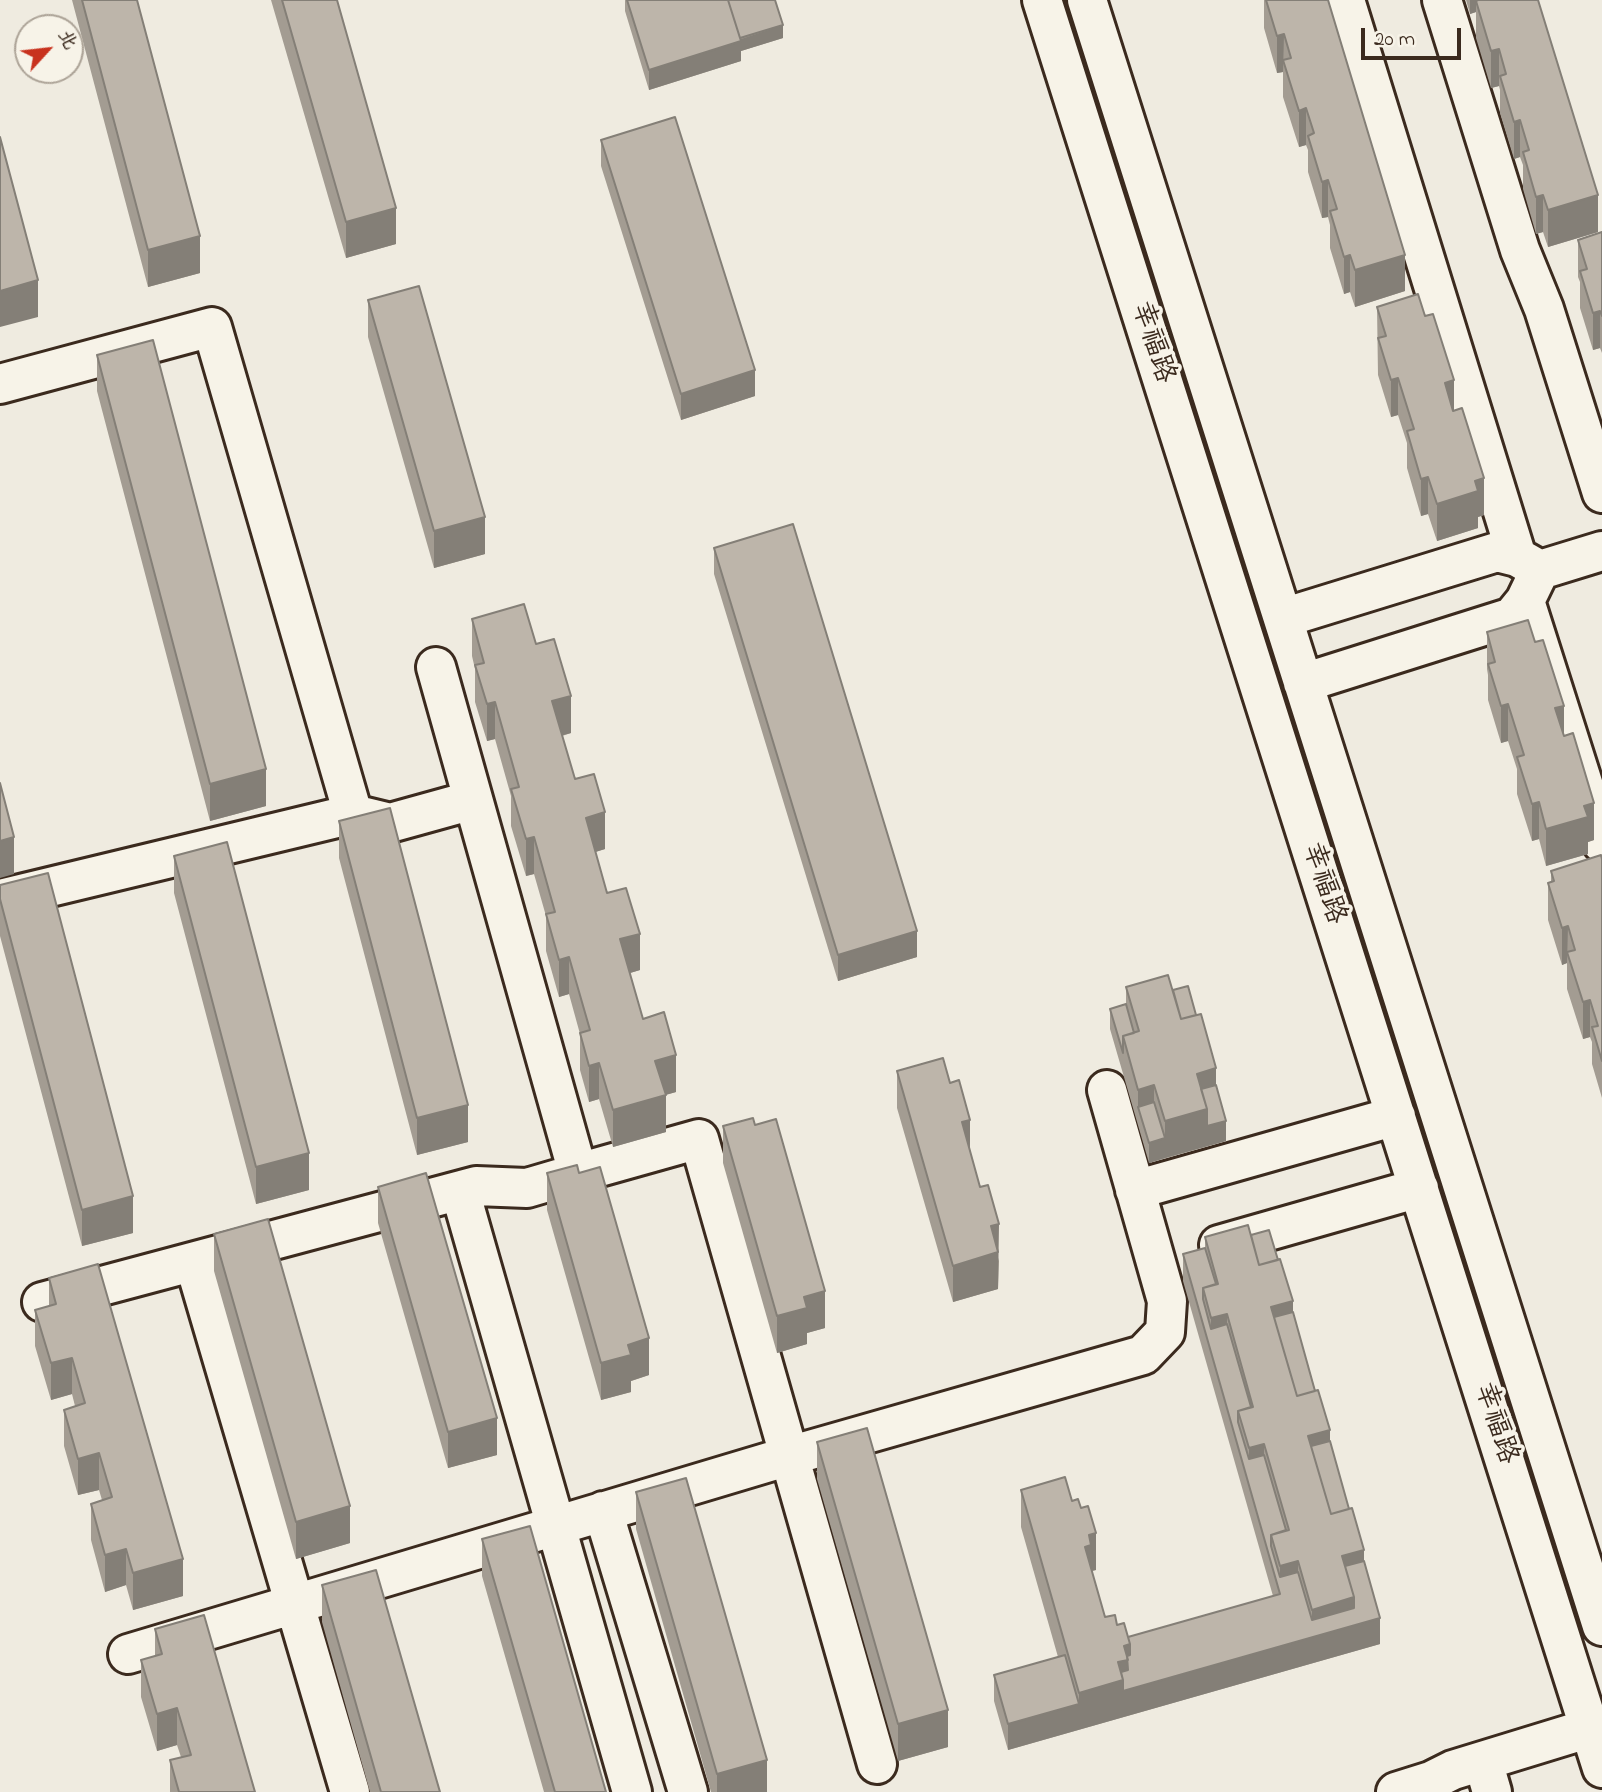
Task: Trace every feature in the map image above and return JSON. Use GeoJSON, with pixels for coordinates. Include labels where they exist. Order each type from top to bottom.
{"type":"FeatureCollection","features":[{"type":"Feature","properties":{"kind":"street","name":"幸福路"},"geometry":{"type":"LineString","coordinates":[[1042,0],[1602,1768]]}},
{"type":"Feature","properties":{"kind":"street","name":"幸福路"},"geometry":{"type":"LineString","coordinates":[[1087,0],[1602,1626]]}},
{"type":"Feature","properties":{"kind":"street"},"geometry":{"type":"LineString","coordinates":[[1345,0],[1527,576],[1602,843]]}},
{"type":"Feature","properties":{"kind":"street"},"geometry":{"type":"LineString","coordinates":[[1442,0],[1520,250],[1544,309],[1602,493]]}},
{"type":"Feature","properties":{"kind":"street"},"geometry":{"type":"LineString","coordinates":[[0,384],[212,327],[353,814]]}},
{"type":"Feature","properties":{"kind":"street"},"geometry":{"type":"LineString","coordinates":[[1527,576],[1602,551]]}},
{"type":"Feature","properties":{"kind":"street"},"geometry":{"type":"LineString","coordinates":[[1283,618],[1497,552],[1527,576]]}},
{"type":"Feature","properties":{"kind":"street"},"geometry":{"type":"LineString","coordinates":[[1303,683],[1512,618],[1527,576]]}},
{"type":"Feature","properties":{"kind":"street"},"geometry":{"type":"LineString","coordinates":[[436,667],[578,1173]]}},
{"type":"Feature","properties":{"kind":"street"},"geometry":{"type":"LineString","coordinates":[[0,899],[353,814],[390,823],[473,800]]}},
{"type":"Feature","properties":{"kind":"street"},"geometry":{"type":"LineString","coordinates":[[128,1654],[789,1455],[1143,1355],[1165,1332],[1167,1301],[1107,1090]]}},
{"type":"Feature","properties":{"kind":"street"},"geometry":{"type":"LineString","coordinates":[[1135,1190],[1396,1116]]}},
{"type":"Feature","properties":{"kind":"street"},"geometry":{"type":"LineString","coordinates":[[42,1302],[476,1186],[527,1188],[699,1139],[877,1764]]}},
{"type":"Feature","properties":{"kind":"street"},"geometry":{"type":"LineString","coordinates":[[1156,1263],[1419,1188]]}},
{"type":"Feature","properties":{"kind":"street"},"geometry":{"type":"LineString","coordinates":[[460,1191],[632,1792]]}},
{"type":"Feature","properties":{"kind":"street"},"geometry":{"type":"LineString","coordinates":[[194,1262],[350,1792]]}},
{"type":"Feature","properties":{"kind":"street"},"geometry":{"type":"LineString","coordinates":[[603,1511],[688,1792]]}},
{"type":"Feature","properties":{"kind":"street"},"geometry":{"type":"LineString","coordinates":[[1396,1792],[1488,1776],[1590,1728]]}},
{"type":"Feature","properties":{"kind":"building"},"geometry":{"type":"Polygon","coordinates":[[[82,0],[137,0],[200,236],[148,250],[82,0]]]}},
{"type":"Feature","properties":{"kind":"building"},"geometry":{"type":"Polygon","coordinates":[[[282,0],[337,0],[396,208],[346,222],[282,0]]]}},
{"type":"Feature","properties":{"kind":"building"},"geometry":{"type":"Polygon","coordinates":[[[627,0],[728,0],[741,41],[649,70],[627,0]]]}},
{"type":"Feature","properties":{"kind":"building"},"geometry":{"type":"Polygon","coordinates":[[[728,0],[775,0],[783,25],[740,38],[728,0]]]}},
{"type":"Feature","properties":{"kind":"building"},"geometry":{"type":"Polygon","coordinates":[[[1266,0],[1328,0],[1405,255],[1355,270],[1350,255],[1344,257],[1330,211],[1337,209],[1328,180],[1322,182],[1308,136],[1314,133],[1306,108],[1299,111],[1283,60],[1291,58],[1284,34],[1277,36],[1266,0]]]}},
{"type":"Feature","properties":{"kind":"building"},"geometry":{"type":"Polygon","coordinates":[[[1538,0],[1598,195],[1548,210],[1543,195],[1536,197],[1523,152],[1529,150],[1520,120],[1514,122],[1500,76],[1506,74],[1499,49],[1491,51],[1476,1],[1538,0]]]}},
{"type":"Feature","properties":{"kind":"building"},"geometry":{"type":"Polygon","coordinates":[[[675,117],[755,370],[681,394],[601,140],[675,117]]]}},
{"type":"Feature","properties":{"kind":"building"},"geometry":{"type":"Polygon","coordinates":[[[0,137],[38,280],[0,291],[0,137]]]}},
{"type":"Feature","properties":{"kind":"building"},"geometry":{"type":"Polygon","coordinates":[[[1602,232],[1602,316],[1600,311],[1593,313],[1580,271],[1587,269],[1578,240],[1602,232]]]}},
{"type":"Feature","properties":{"kind":"building"},"geometry":{"type":"Polygon","coordinates":[[[419,286],[485,517],[434,531],[368,300],[419,286]]]}},
{"type":"Feature","properties":{"kind":"building"},"geometry":{"type":"Polygon","coordinates":[[[1418,294],[1425,316],[1433,314],[1454,380],[1445,383],[1453,411],[1462,408],[1484,478],[1475,481],[1478,491],[1437,504],[1428,477],[1421,479],[1407,431],[1414,429],[1398,378],[1391,380],[1378,338],[1386,336],[1377,307],[1418,294]]]}},
{"type":"Feature","properties":{"kind":"building"},"geometry":{"type":"Polygon","coordinates":[[[153,340],[266,769],[210,784],[97,355],[153,340]]]}},
{"type":"Feature","properties":{"kind":"building"},"geometry":{"type":"Polygon","coordinates":[[[793,524],[917,931],[838,955],[714,548],[793,524]]]}},
{"type":"Feature","properties":{"kind":"building"},"geometry":{"type":"Polygon","coordinates":[[[524,604],[536,644],[554,639],[571,696],[552,701],[575,779],[594,774],[605,812],[586,818],[607,893],[626,888],[640,934],[620,939],[643,1019],[664,1012],[676,1055],[655,1061],[666,1095],[613,1110],[599,1063],[589,1066],[580,1033],[590,1030],[569,957],[559,960],[546,914],[555,912],[534,837],[526,839],[511,789],[519,787],[495,702],[487,704],[475,665],[484,663],[472,619],[524,604]]]}},
{"type":"Feature","properties":{"kind":"building"},"geometry":{"type":"Polygon","coordinates":[[[1528,620],[1535,642],[1543,640],[1564,706],[1555,708],[1564,736],[1573,733],[1594,803],[1584,806],[1588,817],[1546,829],[1539,802],[1532,804],[1517,757],[1524,755],[1508,704],[1501,706],[1488,664],[1495,662],[1487,632],[1528,620]]]}},
{"type":"Feature","properties":{"kind":"building"},"geometry":{"type":"Polygon","coordinates":[[[0,783],[14,837],[0,841],[0,783]]]}},
{"type":"Feature","properties":{"kind":"building"},"geometry":{"type":"Polygon","coordinates":[[[390,808],[468,1105],[417,1118],[339,821],[390,808]]]}},
{"type":"Feature","properties":{"kind":"building"},"geometry":{"type":"Polygon","coordinates":[[[227,842],[309,1153],[256,1167],[174,856],[227,842]]]}},
{"type":"Feature","properties":{"kind":"building"},"geometry":{"type":"Polygon","coordinates":[[[1601,855],[1602,1061],[1592,1027],[1598,1026],[1590,1000],[1583,1002],[1567,952],[1575,950],[1568,926],[1562,928],[1548,883],[1554,881],[1551,871],[1601,855]]]}},
{"type":"Feature","properties":{"kind":"building"},"geometry":{"type":"Polygon","coordinates":[[[48,873],[133,1196],[82,1210],[0,899],[0,885],[48,873]]]}},
{"type":"Feature","properties":{"kind":"building"},"geometry":{"type":"Polygon","coordinates":[[[1168,975],[1181,1019],[1201,1014],[1216,1068],[1197,1074],[1207,1109],[1165,1121],[1154,1085],[1138,1090],[1123,1036],[1139,1031],[1126,987],[1168,975]]]}},
{"type":"Feature","properties":{"kind":"building"},"geometry":{"type":"Polygon","coordinates":[[[1188,986],[1196,1015],[1181,1019],[1173,990],[1188,986]]]}},
{"type":"Feature","properties":{"kind":"building"},"geometry":{"type":"Polygon","coordinates":[[[1126,1004],[1134,1033],[1123,1036],[1123,1053],[1110,1009],[1126,1004]]]}},
{"type":"Feature","properties":{"kind":"building"},"geometry":{"type":"Polygon","coordinates":[[[943,1058],[950,1083],[959,1080],[970,1120],[962,1122],[980,1187],[988,1185],[999,1224],[991,1226],[998,1252],[953,1266],[897,1071],[943,1058]]]}},
{"type":"Feature","properties":{"kind":"building"},"geometry":{"type":"Polygon","coordinates":[[[1216,1085],[1226,1121],[1207,1126],[1207,1109],[1201,1089],[1216,1085]]]}},
{"type":"Feature","properties":{"kind":"building"},"geometry":{"type":"Polygon","coordinates":[[[1154,1102],[1165,1138],[1149,1143],[1138,1107],[1154,1102]]]}},
{"type":"Feature","properties":{"kind":"building"},"geometry":{"type":"Polygon","coordinates":[[[753,1118],[755,1125],[776,1119],[825,1291],[804,1297],[807,1308],[777,1316],[723,1126],[753,1118]]]}},
{"type":"Feature","properties":{"kind":"building"},"geometry":{"type":"Polygon","coordinates":[[[577,1165],[579,1173],[600,1167],[649,1338],[628,1345],[631,1355],[601,1363],[547,1173],[577,1165]]]}},
{"type":"Feature","properties":{"kind":"building"},"geometry":{"type":"Polygon","coordinates":[[[426,1173],[497,1418],[448,1432],[378,1187],[426,1173]]]}},
{"type":"Feature","properties":{"kind":"building"},"geometry":{"type":"Polygon","coordinates":[[[268,1219],[350,1506],[296,1522],[214,1234],[268,1219]]]}},
{"type":"Feature","properties":{"kind":"building"},"geometry":{"type":"Polygon","coordinates":[[[1248,1225],[1259,1265],[1280,1259],[1293,1301],[1271,1307],[1297,1396],[1318,1390],[1330,1430],[1308,1436],[1331,1514],[1352,1508],[1364,1550],[1342,1556],[1354,1597],[1312,1610],[1298,1561],[1280,1566],[1271,1535],[1289,1530],[1264,1444],[1249,1448],[1238,1411],[1253,1407],[1227,1314],[1211,1318],[1203,1288],[1218,1284],[1205,1237],[1248,1225]]]}},
{"type":"Feature","properties":{"kind":"building"},"geometry":{"type":"Polygon","coordinates":[[[1269,1230],[1278,1260],[1259,1265],[1251,1235],[1269,1230]]]}},
{"type":"Feature","properties":{"kind":"building"},"geometry":{"type":"Polygon","coordinates":[[[1205,1248],[1216,1284],[1203,1288],[1203,1299],[1211,1329],[1227,1324],[1251,1407],[1238,1411],[1238,1422],[1249,1459],[1264,1455],[1286,1530],[1271,1535],[1271,1546],[1280,1577],[1298,1572],[1312,1620],[1354,1608],[1354,1597],[1345,1566],[1364,1561],[1380,1618],[1123,1691],[1121,1672],[1128,1670],[1128,1637],[1280,1594],[1183,1254],[1205,1248]]]}},
{"type":"Feature","properties":{"kind":"building"},"geometry":{"type":"Polygon","coordinates":[[[98,1264],[183,1559],[133,1573],[126,1549],[105,1555],[91,1504],[112,1497],[99,1453],[78,1459],[64,1410],[85,1403],[72,1358],[51,1363],[35,1310],[56,1304],[49,1278],[98,1264]]]}},
{"type":"Feature","properties":{"kind":"building"},"geometry":{"type":"Polygon","coordinates":[[[1293,1312],[1315,1391],[1297,1396],[1274,1317],[1293,1312]]]}},
{"type":"Feature","properties":{"kind":"building"},"geometry":{"type":"Polygon","coordinates":[[[867,1428],[948,1710],[898,1724],[817,1442],[867,1428]]]}},
{"type":"Feature","properties":{"kind":"building"},"geometry":{"type":"Polygon","coordinates":[[[1330,1441],[1349,1509],[1331,1514],[1311,1446],[1330,1441]]]}},
{"type":"Feature","properties":{"kind":"building"},"geometry":{"type":"Polygon","coordinates":[[[1065,1477],[1072,1501],[1078,1499],[1081,1508],[1088,1506],[1096,1533],[1089,1535],[1091,1545],[1085,1547],[1105,1617],[1115,1615],[1117,1625],[1124,1623],[1130,1644],[1124,1646],[1128,1660],[1118,1662],[1123,1680],[1079,1693],[1021,1490],[1065,1477]]]}},
{"type":"Feature","properties":{"kind":"building"},"geometry":{"type":"Polygon","coordinates":[[[686,1478],[767,1760],[717,1774],[636,1492],[686,1478]]]}},
{"type":"Feature","properties":{"kind":"building"},"geometry":{"type":"Polygon","coordinates":[[[530,1526],[606,1792],[555,1792],[482,1539],[530,1526]]]}},
{"type":"Feature","properties":{"kind":"building"},"geometry":{"type":"Polygon","coordinates":[[[376,1570],[440,1792],[381,1792],[322,1585],[376,1570]]]}},
{"type":"Feature","properties":{"kind":"building"},"geometry":{"type":"Polygon","coordinates":[[[204,1615],[255,1792],[179,1792],[170,1760],[191,1755],[177,1708],[157,1714],[141,1660],[162,1654],[155,1629],[204,1615]]]}},
{"type":"Feature","properties":{"kind":"building"},"geometry":{"type":"Polygon","coordinates":[[[1065,1655],[1079,1704],[1008,1724],[994,1675],[1065,1655]]]}}]}
